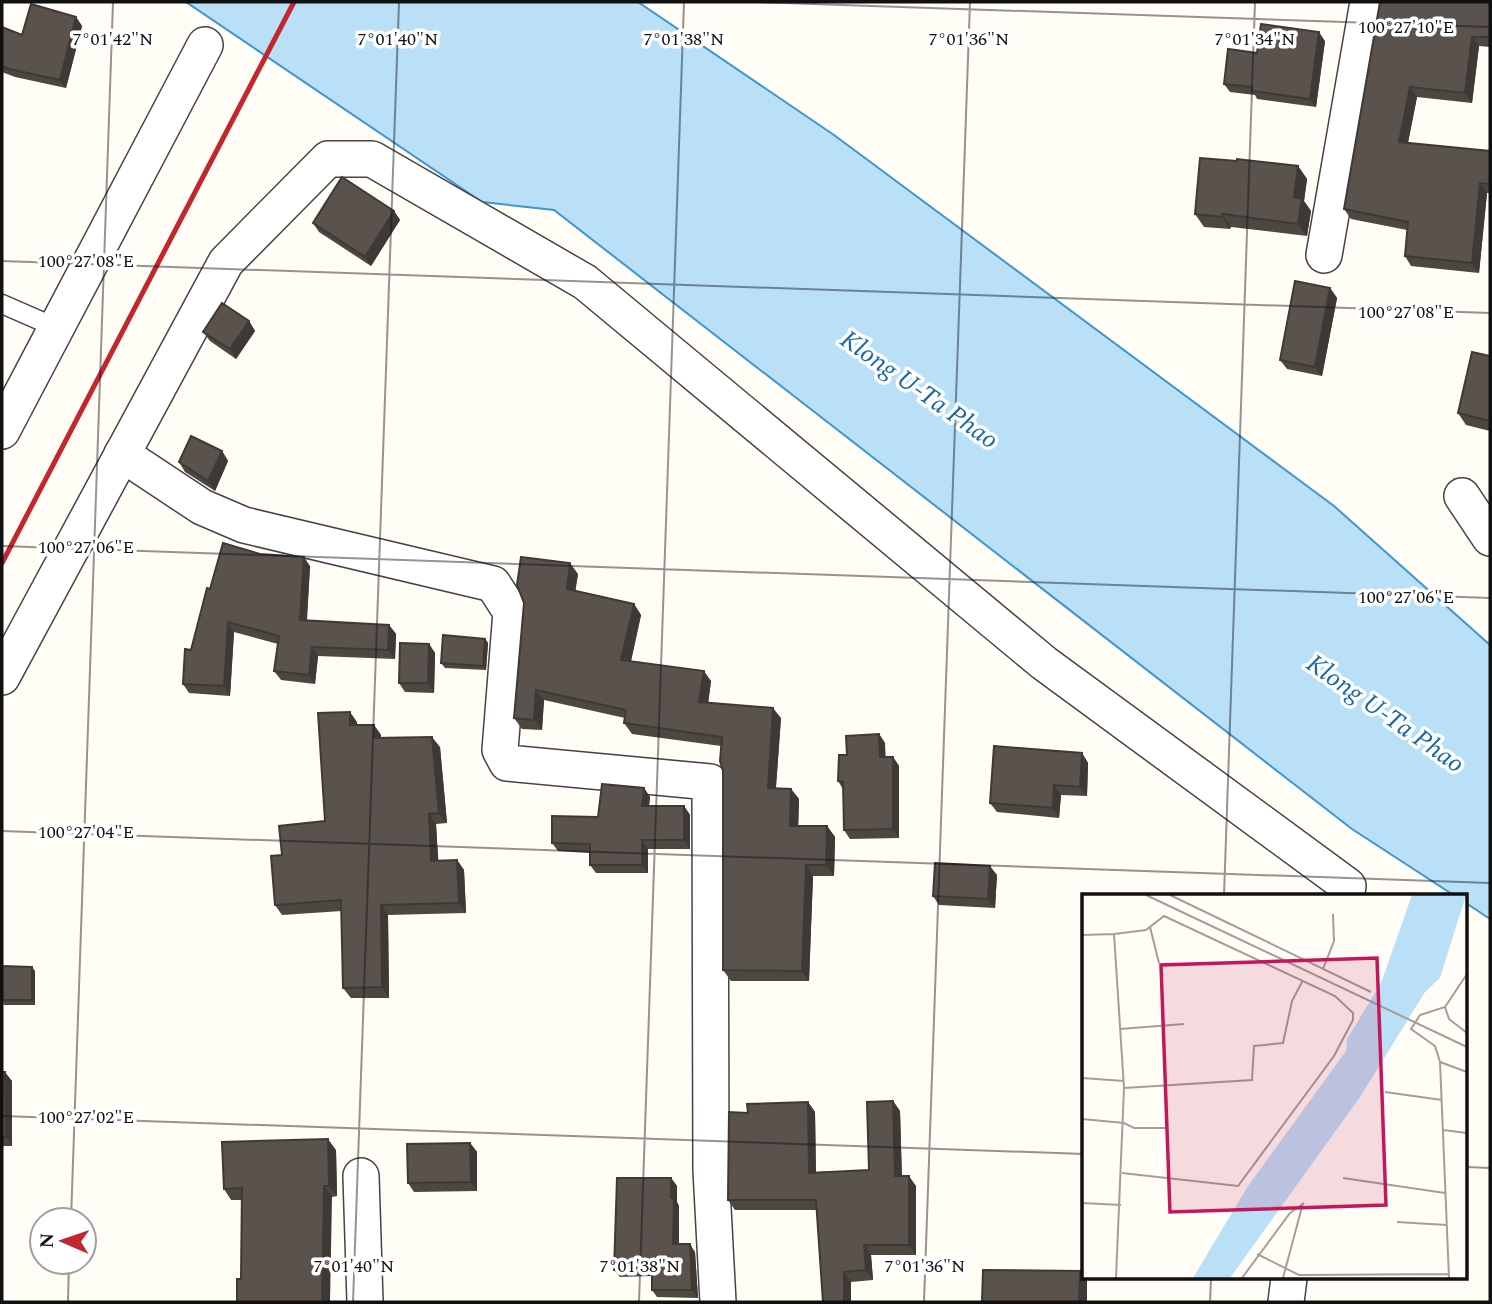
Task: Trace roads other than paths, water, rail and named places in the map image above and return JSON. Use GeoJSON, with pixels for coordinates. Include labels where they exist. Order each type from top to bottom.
{"type":"FeatureCollection","features":[{"type":"Feature","properties":{"kind":"street"},"geometry":{"type":"LineString","coordinates":[[1324,255],[1368,2]]}},
{"type":"Feature","properties":{"kind":"street"},"geometry":{"type":"LineString","coordinates":[[2,431],[205,46]]}},
{"type":"Feature","properties":{"kind":"street"},"geometry":{"type":"LineString","coordinates":[[2,677],[226,262],[328,159],[372,159],[585,282],[1044,663],[1348,886],[1346,894]]}},
{"type":"Feature","properties":{"kind":"street"},"geometry":{"type":"LineString","coordinates":[[122,454],[202,507],[244,525],[494,584],[511,612],[500,750],[507,763],[710,782],[711,1170],[718,1302]]}},
{"type":"Feature","properties":{"kind":"street"},"geometry":{"type":"LineString","coordinates":[[1490,503],[1461,496],[1490,538]]}},
{"type":"Feature","properties":{"kind":"street"},"geometry":{"type":"LineString","coordinates":[[361,1176],[365,1302]]}},
{"type":"Feature","properties":{"kind":"street"},"geometry":{"type":"LineString","coordinates":[[1286,1302],[1289,1280]]}},
{"type":"Feature","properties":{"kind":"lane"},"geometry":{"type":"LineString","coordinates":[[2,304],[57,328]]}},
{"type":"Feature","properties":{"kind":"water","name":"Klong U-Ta Phao"},"geometry":{"type":"Polygon","coordinates":[[[186,2],[638,2],[834,135],[1334,506],[1490,645],[1490,919],[1468,904],[1468,894],[1452,894],[1352,829],[554,210],[482,202],[186,2]]]}},
{"type":"Feature","properties":{"kind":"railway"},"geometry":{"type":"LineString","coordinates":[[2,563],[294,2]]}}]}
